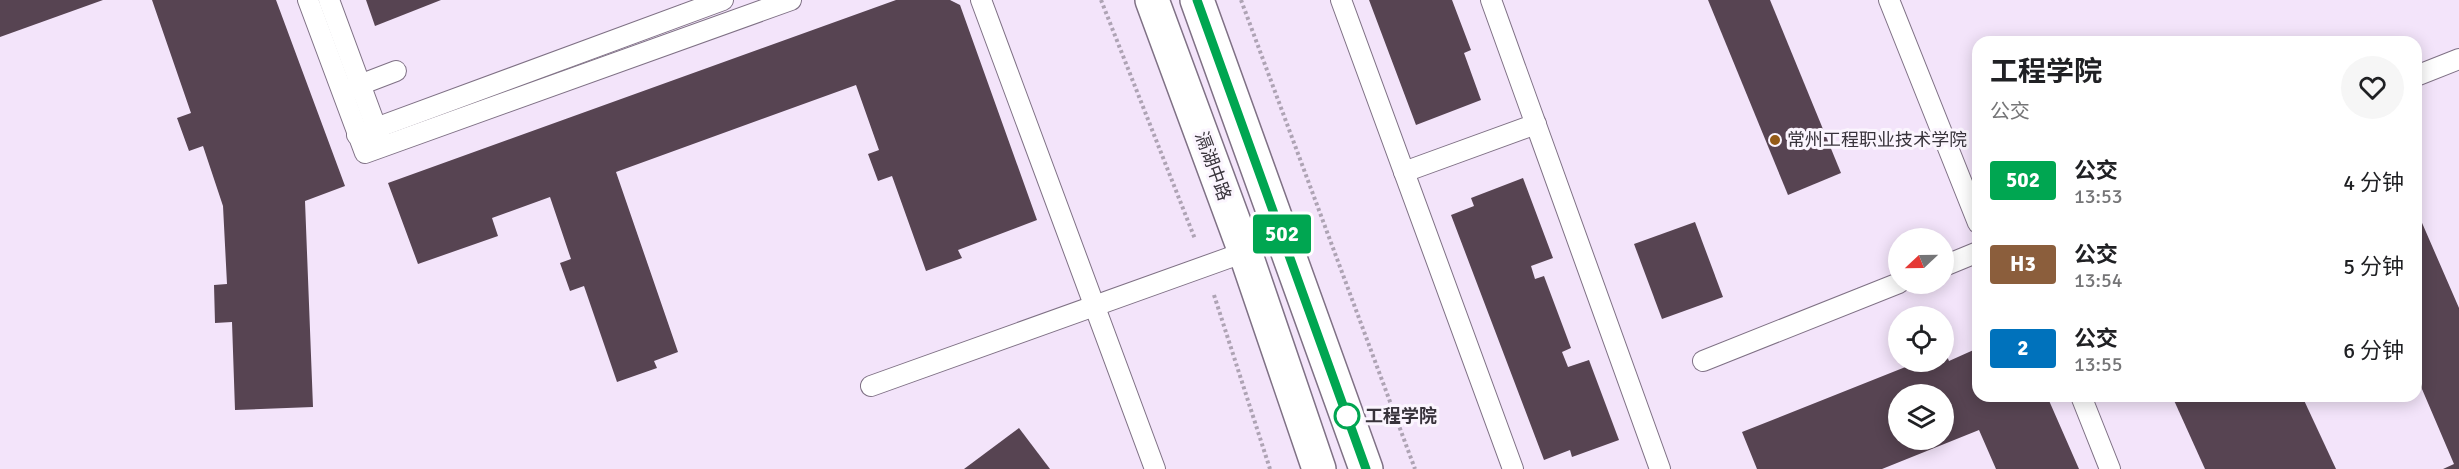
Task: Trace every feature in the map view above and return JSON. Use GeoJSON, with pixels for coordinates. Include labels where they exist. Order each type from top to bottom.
{"type":"FeatureCollection","features":[{"type":"Feature","properties":{"kind":"main road","name":"滆湖中路"},"geometry":{"type":"LineString","coordinates":[[1152,0],[1245,252],[1319,469]]}},
{"type":"Feature","properties":{"kind":"main road"},"geometry":{"type":"LineString","coordinates":[[1197,0],[1366,469]]}},
{"type":"Feature","properties":{"kind":"lane"},"geometry":{"type":"LineString","coordinates":[[308,0],[365,153],[380,137],[642,29],[723,0]]}},
{"type":"Feature","properties":{"kind":"lane"},"geometry":{"type":"LineString","coordinates":[[330,0],[380,137]]}},
{"type":"Feature","properties":{"kind":"lane"},"geometry":{"type":"LineString","coordinates":[[380,137],[649,51],[791,0]]}},
{"type":"Feature","properties":{"kind":"lane"},"geometry":{"type":"LineString","coordinates":[[981,0],[1155,469]]}},
{"type":"Feature","properties":{"kind":"lane"},"geometry":{"type":"LineString","coordinates":[[1341,0],[1513,469]]}},
{"type":"Feature","properties":{"kind":"lane"},"geometry":{"type":"LineString","coordinates":[[1491,0],[1660,469]]}},
{"type":"Feature","properties":{"kind":"lane"},"geometry":{"type":"LineString","coordinates":[[1889,0],[1972,208]]}},
{"type":"Feature","properties":{"kind":"lane"},"geometry":{"type":"LineString","coordinates":[[642,29],[649,51]]}},
{"type":"Feature","properties":{"kind":"lane"},"geometry":{"type":"LineString","coordinates":[[2422,74],[2459,59]]}},
{"type":"Feature","properties":{"kind":"lane"},"geometry":{"type":"LineString","coordinates":[[341,92],[396,70]]}},
{"type":"Feature","properties":{"kind":"lane"},"geometry":{"type":"LineString","coordinates":[[1404,172],[1536,124]]}},
{"type":"Feature","properties":{"kind":"lane"},"geometry":{"type":"LineString","coordinates":[[871,386],[1245,252]]}},
{"type":"Feature","properties":{"kind":"lane"},"geometry":{"type":"LineString","coordinates":[[1954,262],[1972,254]]}},
{"type":"Feature","properties":{"kind":"lane"},"geometry":{"type":"LineString","coordinates":[[1703,361],[1888,287]]}},
{"type":"Feature","properties":{"kind":"lane"},"geometry":{"type":"LineString","coordinates":[[2083,402],[2110,469]]}},
{"type":"Feature","properties":{"kind":"path"},"geometry":{"type":"LineString","coordinates":[[1101,0],[1205,266],[1270,469]]}},
{"type":"Feature","properties":{"kind":"path"},"geometry":{"type":"LineString","coordinates":[[1241,0],[1415,469]]}},
{"type":"Feature","properties":{"kind":"building"},"geometry":{"type":"Polygon","coordinates":[[[0,0],[103,0],[0,37],[0,0]]]}},
{"type":"Feature","properties":{"kind":"building"},"geometry":{"type":"Polygon","coordinates":[[[152,0],[276,0],[345,186],[305,201],[313,407],[235,410],[232,322],[215,323],[214,285],[227,284],[223,206],[203,146],[189,151],[177,118],[191,113],[152,0]]]}},
{"type":"Feature","properties":{"kind":"building"},"geometry":{"type":"Polygon","coordinates":[[[366,0],[441,0],[375,26],[366,0]]]}},
{"type":"Feature","properties":{"kind":"building"},"geometry":{"type":"Polygon","coordinates":[[[896,0],[950,0],[960,5],[1037,220],[958,250],[962,258],[926,271],[892,176],[878,181],[868,154],[879,150],[856,85],[616,172],[678,352],[654,361],[657,368],[617,382],[584,286],[570,291],[560,263],[571,259],[550,197],[492,218],[498,236],[418,264],[388,183],[896,0]]]}},
{"type":"Feature","properties":{"kind":"building"},"geometry":{"type":"Polygon","coordinates":[[[1369,0],[1452,0],[1471,50],[1464,53],[1481,100],[1416,125],[1369,0]]]}},
{"type":"Feature","properties":{"kind":"building"},"geometry":{"type":"Polygon","coordinates":[[[1708,0],[1770,0],[1841,173],[1788,195],[1708,0]]]}},
{"type":"Feature","properties":{"kind":"building"},"geometry":{"type":"Polygon","coordinates":[[[1523,178],[1553,258],[1531,266],[1535,279],[1544,276],[1571,348],[1562,352],[1568,367],[1589,360],[1619,440],[1572,457],[1570,450],[1544,460],[1451,215],[1474,206],[1471,198],[1523,178]]]}},
{"type":"Feature","properties":{"kind":"building"},"geometry":{"type":"Polygon","coordinates":[[[1695,222],[1723,297],[1662,319],[1634,244],[1695,222]]]}},
{"type":"Feature","properties":{"kind":"building"},"geometry":{"type":"Polygon","coordinates":[[[2422,223],[2459,308],[2459,469],[2443,469],[2454,464],[2422,389],[2422,223]]]}},
{"type":"Feature","properties":{"kind":"building"},"geometry":{"type":"Polygon","coordinates":[[[1972,351],[1972,402],[2050,402],[2079,469],[1996,469],[1979,430],[1954,440],[1954,384],[1888,384],[1888,450],[1929,450],[1882,469],[1757,469],[1742,432],[1893,372],[1954,372],[1954,359],[1972,351]]]}},
{"type":"Feature","properties":{"kind":"building"},"geometry":{"type":"Polygon","coordinates":[[[2175,402],[2305,402],[2336,469],[2205,469],[2175,402]]]}},
{"type":"Feature","properties":{"kind":"building"},"geometry":{"type":"Polygon","coordinates":[[[1019,428],[1050,469],[964,469],[1019,428]]]}},
{"type":"Feature","properties":{"kind":"bus line","name":"502"},"geometry":{"type":"LineString","coordinates":[[1197,0],[1366,469]]}},
{"type":"Feature","properties":{"kind":"place","name":"常州工程职业技术学院"},"geometry":{"type":"Point","coordinates":[1775,140]}},
{"type":"Feature","properties":{"kind":"place","name":"工程学院"},"geometry":{"type":"Point","coordinates":[1347,416]}}]}
